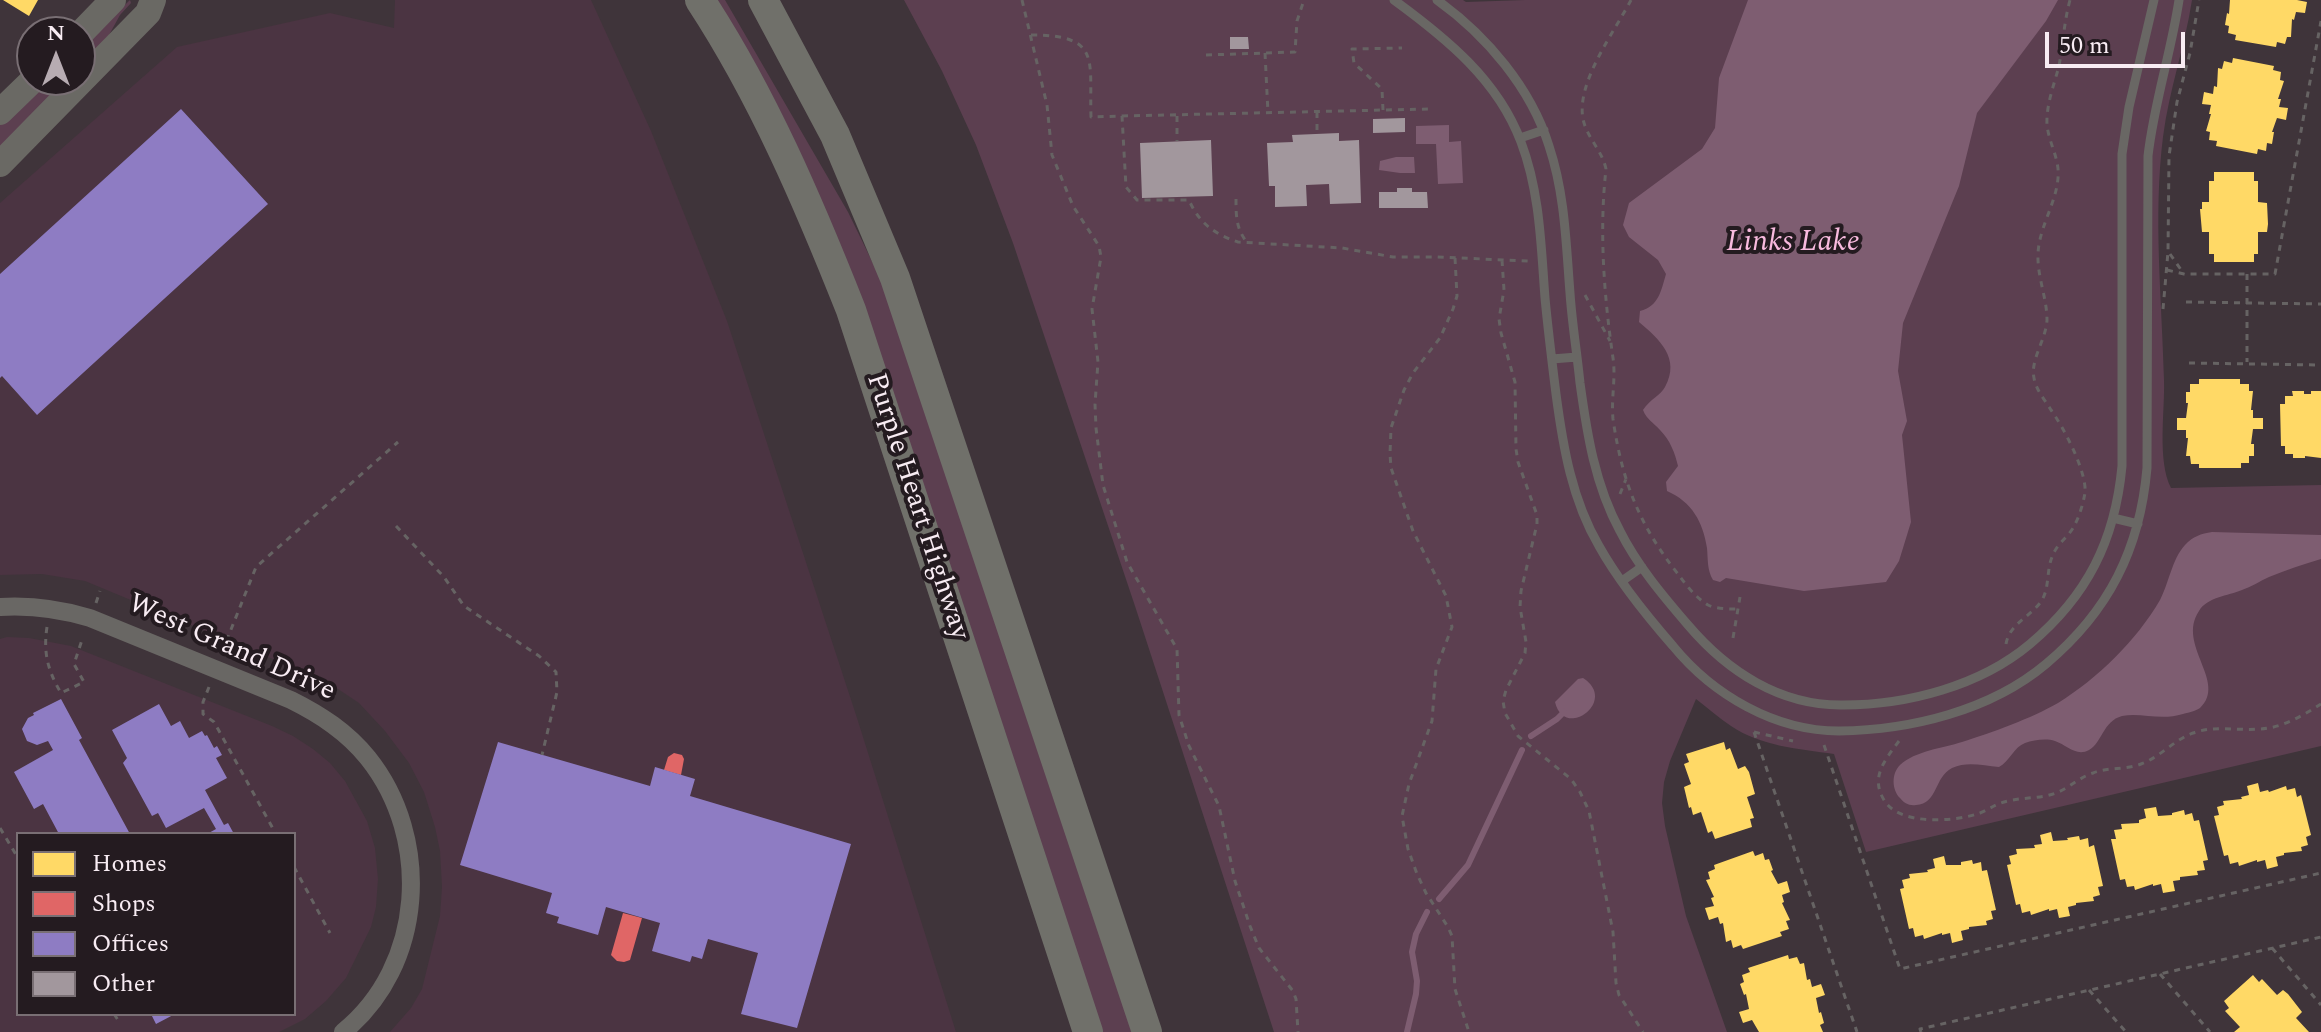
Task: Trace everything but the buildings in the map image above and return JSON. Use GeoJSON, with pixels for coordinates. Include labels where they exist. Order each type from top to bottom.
{"type":"FeatureCollection","features":[{"type":"Feature","properties":{"kind":"main road"},"geometry":{"type":"LineString","coordinates":[[96,18],[113,0]]}},
{"type":"Feature","properties":{"kind":"main road"},"geometry":{"type":"LineString","coordinates":[[0,164],[148,13],[153,0]]}},
{"type":"Feature","properties":{"kind":"main road","name":"Purple Heart Highway"},"geometry":{"type":"LineString","coordinates":[[700,0],[787,160],[851,310],[1088,1032]]}},
{"type":"Feature","properties":{"kind":"main road","name":"Purple Heart Highway"},"geometry":{"type":"LineString","coordinates":[[763,0],[835,135],[895,278],[1147,1032]]}},
{"type":"Feature","properties":{"kind":"main road"},"geometry":{"type":"LineString","coordinates":[[0,112],[16,96]]}},
{"type":"Feature","properties":{"kind":"street","name":"West Grand Drive"},"geometry":{"type":"LineString","coordinates":[[0,607],[50,608],[90,618],[291,700],[344,733],[367,756],[383,777],[406,831],[412,864],[412,898],[406,931],[396,960],[367,1007],[343,1032]]}},
{"type":"Feature","properties":{"kind":"lane"},"geometry":{"type":"LineString","coordinates":[[1394,0],[1460,52],[1495,95],[1520,138],[1537,207],[1561,428],[1573,485],[1598,545],[1661,633],[1711,684],[1745,706],[1776,720],[1804,729],[1841,731],[1896,727],[1968,708],[1997,695],[2041,668],[2083,628],[2102,605],[2127,557],[2138,524],[2147,468],[2148,156],[2154,112],[2179,0]]}},
{"type":"Feature","properties":{"kind":"lane"},"geometry":{"type":"LineString","coordinates":[[1437,0],[1463,20],[1492,50],[1525,95],[1544,130],[1560,187],[1586,424],[1597,477],[1620,533],[1642,567],[1694,632],[1727,664],[1757,684],[1808,704],[1862,705],[1892,702],[1959,684],[2009,659],[2045,631],[2081,590],[2104,547],[2113,518],[2122,466],[2122,154],[2129,107],[2154,0]]}},
{"type":"Feature","properties":{"kind":"lane"},"geometry":{"type":"LineString","coordinates":[[1520,138],[1544,130]]}},
{"type":"Feature","properties":{"kind":"lane"},"geometry":{"type":"LineString","coordinates":[[1552,359],[1577,357]]}},
{"type":"Feature","properties":{"kind":"lane"},"geometry":{"type":"LineString","coordinates":[[2113,518],[2138,524]]}},
{"type":"Feature","properties":{"kind":"lane"},"geometry":{"type":"LineString","coordinates":[[1622,581],[1642,567]]}},
{"type":"Feature","properties":{"kind":"path"},"geometry":{"type":"LineString","coordinates":[[1022,0],[1047,105],[1052,155],[1073,206],[1099,246],[1101,257],[1092,309],[1098,362],[1096,428],[1103,485],[1127,562],[1177,649],[1177,699],[1183,729],[1219,806],[1235,881],[1259,948],[1293,991],[1298,1032]]}},
{"type":"Feature","properties":{"kind":"path"},"geometry":{"type":"LineString","coordinates":[[1206,55],[1295,52],[1297,21],[1304,0]]}},
{"type":"Feature","properties":{"kind":"path"},"geometry":{"type":"LineString","coordinates":[[1631,0],[1593,69],[1582,108],[1588,135],[1604,158],[1606,169],[1603,238],[1614,373],[1613,414],[1635,507],[1669,563],[1701,600],[1715,607],[1738,609]]}},
{"type":"Feature","properties":{"kind":"path"},"geometry":{"type":"LineString","coordinates":[[2009,659],[2006,646],[2008,635],[2046,593],[2050,560],[2074,526],[2085,490],[2071,446],[2034,382],[2033,372],[2043,342],[2047,315],[2038,255],[2041,233],[2059,178],[2059,166],[2049,137],[2048,106],[2070,0]]}},
{"type":"Feature","properties":{"kind":"path"},"geometry":{"type":"LineString","coordinates":[[2199,0],[2172,132],[2168,182],[2167,270],[2184,274],[2275,274],[2321,21]]}},
{"type":"Feature","properties":{"kind":"path"},"geometry":{"type":"LineString","coordinates":[[1030,35],[1058,36],[1076,41],[1085,48],[1092,85],[1091,117],[1429,109]]}},
{"type":"Feature","properties":{"kind":"path"},"geometry":{"type":"LineString","coordinates":[[1383,110],[1382,89],[1354,63],[1352,49],[1402,48]]}},
{"type":"Feature","properties":{"kind":"path"},"geometry":{"type":"LineString","coordinates":[[1265,53],[1268,113]]}},
{"type":"Feature","properties":{"kind":"path"},"geometry":{"type":"LineString","coordinates":[[1317,112],[1317,134]]}},
{"type":"Feature","properties":{"kind":"path"},"geometry":{"type":"LineString","coordinates":[[1122,116],[1126,187],[1137,200],[1189,200],[1203,223],[1225,238],[1238,242],[1342,248],[1393,257],[1528,261]]}},
{"type":"Feature","properties":{"kind":"path"},"geometry":{"type":"LineString","coordinates":[[1177,116],[1177,141]]}},
{"type":"Feature","properties":{"kind":"path"},"geometry":{"type":"LineString","coordinates":[[1236,199],[1237,222],[1246,242]]}},
{"type":"Feature","properties":{"kind":"path"},"geometry":{"type":"LineString","coordinates":[[2168,252],[2184,274]]}},
{"type":"Feature","properties":{"kind":"path"},"geometry":{"type":"LineString","coordinates":[[1455,258],[1457,296],[1453,309],[1440,338],[1404,390],[1391,428],[1390,454],[1391,468],[1413,531],[1446,596],[1452,627],[1436,669],[1432,721],[1409,784],[1402,816],[1408,849],[1417,874],[1452,936],[1455,989],[1469,1032]]}},
{"type":"Feature","properties":{"kind":"path"},"geometry":{"type":"LineString","coordinates":[[1502,260],[1504,290],[1499,319],[1515,382],[1516,449],[1520,470],[1537,515],[1521,591],[1525,653],[1506,690],[1503,701],[1505,713],[1518,736],[1571,779],[1589,811],[1613,932],[1616,983],[1619,995],[1643,1032]]}},
{"type":"Feature","properties":{"kind":"path"},"geometry":{"type":"LineString","coordinates":[[2247,274],[2247,364]]}},
{"type":"Feature","properties":{"kind":"path"},"geometry":{"type":"LineString","coordinates":[[2186,302],[2321,304]]}},
{"type":"Feature","properties":{"kind":"path"},"geometry":{"type":"LineString","coordinates":[[2189,363],[2321,365]]}},
{"type":"Feature","properties":{"kind":"path"},"geometry":{"type":"LineString","coordinates":[[220,658],[256,567],[398,442]]}},
{"type":"Feature","properties":{"kind":"path"},"geometry":{"type":"LineString","coordinates":[[1620,498],[1626,479]]}},
{"type":"Feature","properties":{"kind":"path"},"geometry":{"type":"LineString","coordinates":[[1628,506],[1635,507]]}},
{"type":"Feature","properties":{"kind":"path"},"geometry":{"type":"LineString","coordinates":[[396,526],[444,577],[464,606],[539,656],[556,672],[557,692],[542,755]]}},
{"type":"Feature","properties":{"kind":"path"},"geometry":{"type":"LineString","coordinates":[[50,608],[44,650],[51,675],[61,693],[84,682],[74,664],[100,591]]}},
{"type":"Feature","properties":{"kind":"path"},"geometry":{"type":"LineString","coordinates":[[1733,638],[1740,597]]}},
{"type":"Feature","properties":{"kind":"path"},"geometry":{"type":"LineString","coordinates":[[1714,614],[1715,607]]}},
{"type":"Feature","properties":{"kind":"path"},"geometry":{"type":"LineString","coordinates":[[211,679],[203,702],[203,714],[214,722],[275,832]]}},
{"type":"Feature","properties":{"kind":"path"},"geometry":{"type":"LineString","coordinates":[[1899,741],[1879,771],[1877,783],[1881,795],[1887,805],[1899,814],[1914,819],[1939,819],[1982,813],[1996,804],[2011,800],[2047,796],[2092,773],[2140,764],[2192,733],[2222,728],[2262,729],[2291,721],[2321,704]]}},
{"type":"Feature","properties":{"kind":"path"},"geometry":{"type":"LineString","coordinates":[[1754,732],[1857,1032]]}},
{"type":"Feature","properties":{"kind":"path"},"geometry":{"type":"LineString","coordinates":[[1824,745],[1900,969],[2321,873]]}},
{"type":"Feature","properties":{"kind":"path"},"geometry":{"type":"LineString","coordinates":[[0,828],[16,855]]}},
{"type":"Feature","properties":{"kind":"path"},"geometry":{"type":"LineString","coordinates":[[296,871],[330,933]]}},
{"type":"Feature","properties":{"kind":"path"},"geometry":{"type":"LineString","coordinates":[[1921,1032],[1920,1029],[2321,937]]}},
{"type":"Feature","properties":{"kind":"path"},"geometry":{"type":"LineString","coordinates":[[2272,948],[2321,1005]]}},
{"type":"Feature","properties":{"kind":"path"},"geometry":{"type":"LineString","coordinates":[[2160,974],[2210,1032]]}},
{"type":"Feature","properties":{"kind":"path"},"geometry":{"type":"LineString","coordinates":[[2089,990],[2126,1032]]}},
{"type":"Feature","properties":{"kind":"path"},"geometry":{"type":"LineString","coordinates":[[115,1016],[120,1023]]}},
{"type":"Feature","properties":{"kind":"shaded area"},"geometry":{"type":"Polygon","coordinates":[[[130,0],[131,3],[96,50],[96,33],[130,0]]]}},
{"type":"Feature","properties":{"kind":"shaded area"},"geometry":{"type":"Polygon","coordinates":[[[395,0],[591,0],[651,131],[727,321],[956,1032],[390,1032],[411,1008],[422,989],[440,916],[442,887],[440,851],[424,792],[409,763],[385,731],[359,703],[326,681],[85,581],[42,574],[0,575],[0,203],[177,47],[330,13],[394,28],[395,0]]]}},
{"type":"Feature","properties":{"kind":"shaded area"},"geometry":{"type":"Polygon","coordinates":[[[714,0],[725,0],[848,212],[884,286],[1132,1032],[1102,1032],[864,307],[714,0]]]}},
{"type":"Feature","properties":{"kind":"shaded area"},"geometry":{"type":"Polygon","coordinates":[[[904,0],[2192,0],[2166,120],[2160,167],[2158,228],[2164,464],[2171,488],[2321,485],[2321,746],[1866,852],[1834,754],[1780,746],[1754,738],[1731,726],[1696,699],[1670,761],[1662,803],[1686,916],[1727,1032],[1274,1032],[1013,243],[976,145],[942,71],[904,0]]]}},
{"type":"Feature","properties":{"kind":"shaded area"},"geometry":{"type":"Polygon","coordinates":[[[30,96],[52,96],[0,149],[0,124],[30,96]]]}},
{"type":"Feature","properties":{"kind":"shaded area"},"geometry":{"type":"Polygon","coordinates":[[[29,638],[71,646],[272,726],[313,749],[345,781],[367,821],[375,848],[378,879],[376,907],[371,927],[346,978],[305,1019],[279,1032],[0,1032],[0,639],[29,638]]]}},
{"type":"Feature","properties":{"kind":"water","name":"Links Lake"},"geometry":{"type":"Polygon","coordinates":[[[1748,0],[2058,0],[2046,21],[1977,113],[1959,186],[1903,323],[1898,371],[1907,421],[1902,435],[1911,522],[1899,561],[1886,582],[1804,591],[1726,578],[1720,582],[1713,580],[1699,521],[1690,507],[1667,491],[1666,482],[1678,466],[1674,452],[1667,438],[1643,410],[1663,390],[1669,377],[1666,350],[1639,322],[1640,311],[1651,306],[1658,297],[1666,274],[1658,260],[1629,237],[1623,225],[1629,203],[1702,149],[1715,128],[1719,78],[1748,0]]]}},
{"type":"Feature","properties":{"kind":"water"},"geometry":{"type":"Polygon","coordinates":[[[1449,125],[1449,142],[1461,141],[1463,183],[1438,184],[1436,144],[1416,144],[1416,126],[1449,125]]]}},
{"type":"Feature","properties":{"kind":"water"},"geometry":{"type":"Polygon","coordinates":[[[1414,157],[1415,173],[1379,170],[1380,161],[1414,157]]]}},
{"type":"Feature","properties":{"kind":"water"},"geometry":{"type":"Polygon","coordinates":[[[2212,532],[2321,535],[2321,559],[2275,574],[2203,606],[2194,624],[2193,637],[2208,687],[2207,698],[2200,708],[2175,716],[2122,716],[2111,722],[2093,747],[2084,752],[2051,740],[2029,742],[2021,745],[1999,767],[1970,764],[1952,768],[1923,803],[1909,805],[1900,798],[1895,791],[1894,777],[1906,760],[2036,714],[2073,693],[2102,670],[2128,644],[2160,600],[2185,545],[2197,536],[2212,532]]]}},
{"type":"Feature","properties":{"kind":"water"},"geometry":{"type":"Polygon","coordinates":[[[1583,678],[1593,687],[1595,697],[1592,706],[1577,718],[1568,718],[1560,713],[1555,702],[1578,679],[1583,678]]]}},
{"type":"Feature","properties":{"kind":"waterway"},"geometry":{"type":"LineString","coordinates":[[1531,736],[1564,712]]}},
{"type":"Feature","properties":{"kind":"waterway"},"geometry":{"type":"LineString","coordinates":[[1439,899],[1468,865],[1522,750]]}},
{"type":"Feature","properties":{"kind":"waterway"},"geometry":{"type":"LineString","coordinates":[[1407,1032],[1417,981],[1412,952],[1416,934],[1427,912]]}}]}
